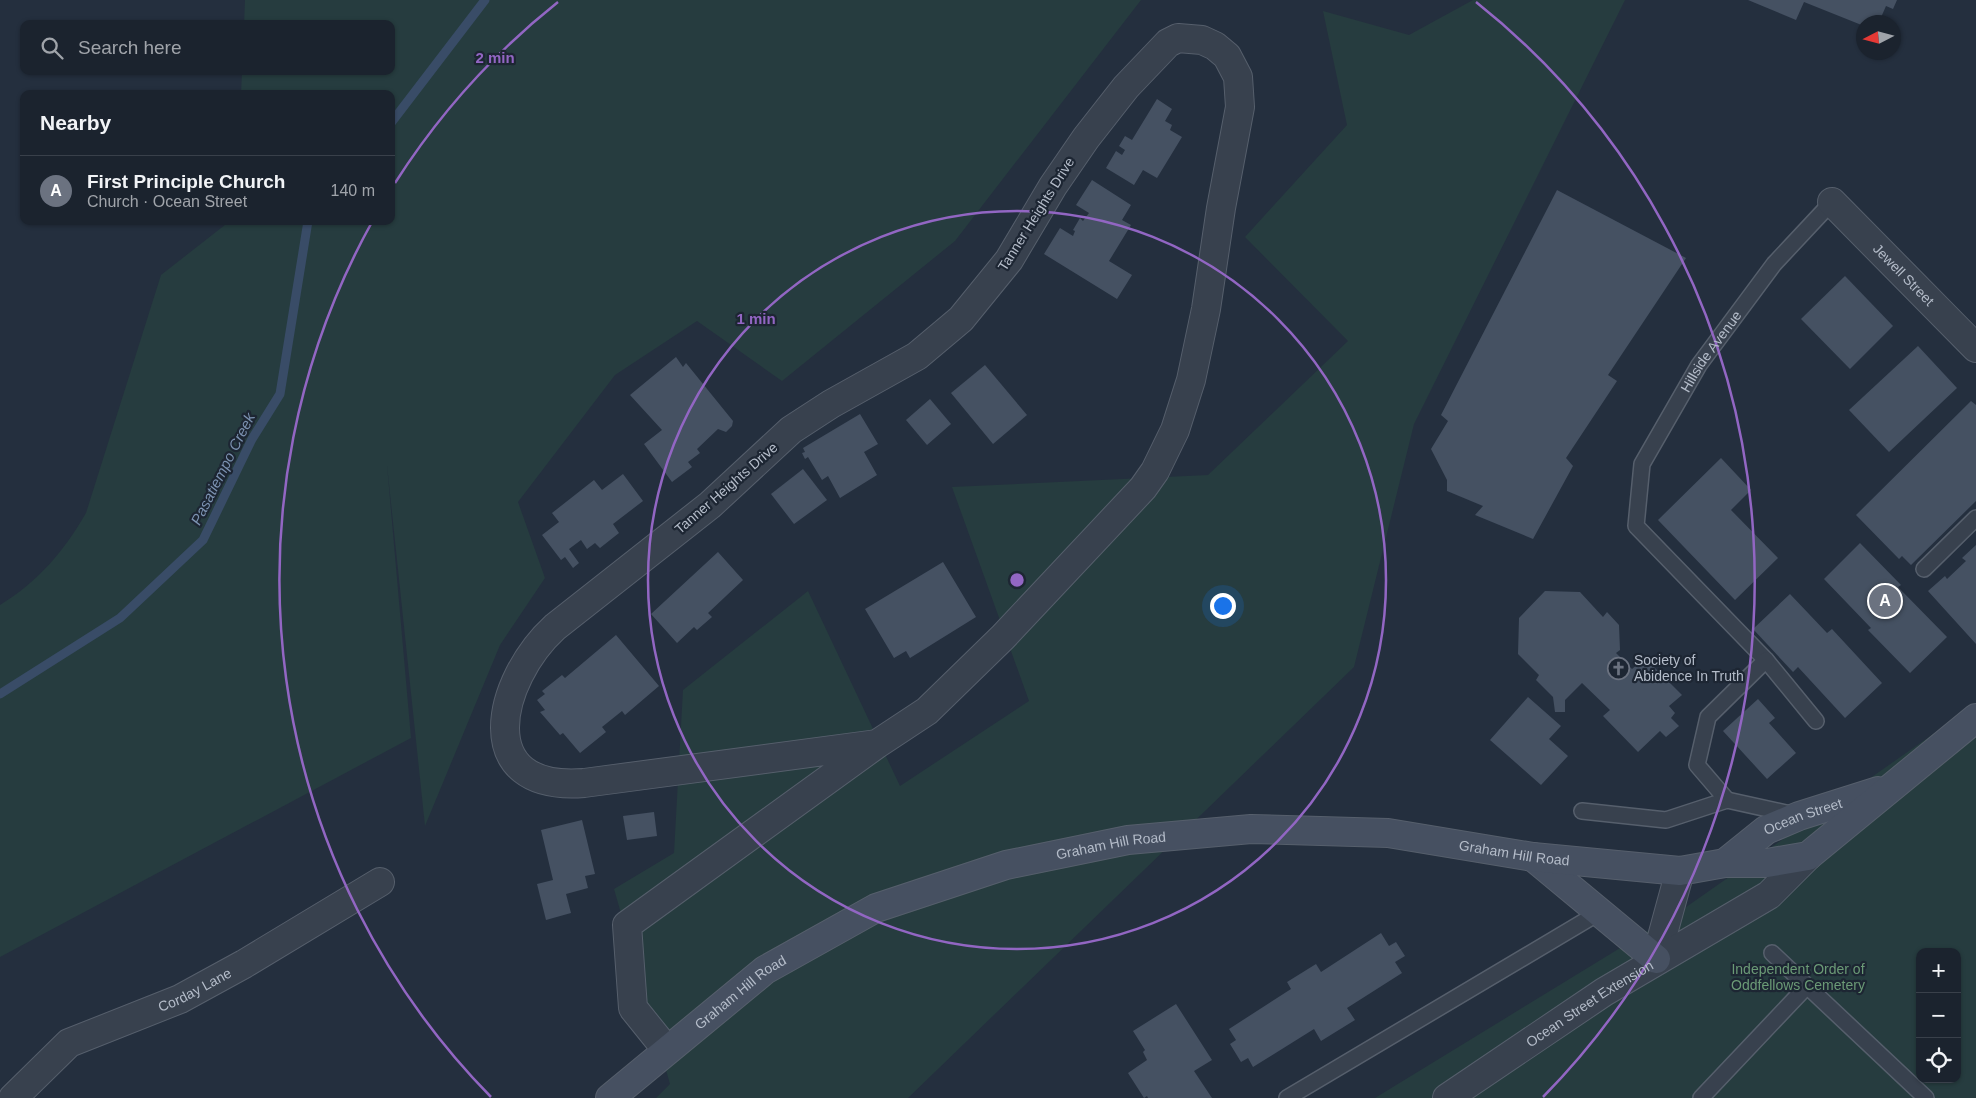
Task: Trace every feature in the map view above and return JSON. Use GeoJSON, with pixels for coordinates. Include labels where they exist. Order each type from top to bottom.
{"type":"FeatureCollection","features":[{"type":"Feature","properties":{"kind":"main road","name":"Ocean Street"},"geometry":{"type":"LineString","coordinates":[[1680,870],[1725,862],[1767,863],[1808,856],[1976,718]]}},
{"type":"Feature","properties":{"kind":"main road","name":"Ocean Street"},"geometry":{"type":"LineString","coordinates":[[1725,862],[1766,830],[1799,816],[1892,786]]}},
{"type":"Feature","properties":{"kind":"main road","name":"Graham Hill Road"},"geometry":{"type":"LineString","coordinates":[[610,1098],[765,970],[876,908],[1006,866],[1128,840],[1251,829],[1388,833],[1533,857],[1680,870]]}},
{"type":"Feature","properties":{"kind":"main road"},"geometry":{"type":"LineString","coordinates":[[1533,857],[1656,959]]}},
{"type":"Feature","properties":{"kind":"street","name":"Tanner Heights Drive"},"geometry":{"type":"LineString","coordinates":[[666,1050],[633,1008],[627,926],[877,744],[927,712],[978,662],[1130,503],[1155,471],[1175,430],[1184,405],[1199,344],[1240,107],[1238,77],[1227,56],[1215,46],[1202,40],[1178,38],[1158,51],[1086,138],[1053,186],[1009,260],[961,319],[918,356],[831,404],[792,430],[710,505],[555,628],[536,647],[522,668],[510,693],[505,719],[508,744],[515,762],[537,778],[558,784],[584,783],[877,744]]}},
{"type":"Feature","properties":{"kind":"street","name":"Jewell Street"},"geometry":{"type":"LineString","coordinates":[[1832,202],[1976,348]]}},
{"type":"Feature","properties":{"kind":"street","name":"Ocean Street"},"geometry":{"type":"LineString","coordinates":[[1656,959],[1769,895],[1808,856]]}},
{"type":"Feature","properties":{"kind":"street","name":"Ocean Street Extension"},"geometry":{"type":"LineString","coordinates":[[1447,1098],[1656,959],[1680,870]]}},
{"type":"Feature","properties":{"kind":"street","name":"Corday Lane"},"geometry":{"type":"LineString","coordinates":[[13,1098],[69,1043],[180,999],[244,964],[380,882]]}},
{"type":"Feature","properties":{"kind":"lane","name":"Hillside Avenue"},"geometry":{"type":"LineString","coordinates":[[1766,660],[1636,526],[1642,464],[1699,365],[1774,264],[1832,202]]}},
{"type":"Feature","properties":{"kind":"lane"},"geometry":{"type":"LineString","coordinates":[[1924,569],[1976,518]]}},
{"type":"Feature","properties":{"kind":"lane"},"geometry":{"type":"LineString","coordinates":[[1727,800],[1697,765],[1708,717],[1766,660],[1816,721]]}},
{"type":"Feature","properties":{"kind":"lane"},"geometry":{"type":"LineString","coordinates":[[1582,811],[1666,820],[1727,800],[1799,816]]}},
{"type":"Feature","properties":{"kind":"lane"},"geometry":{"type":"LineString","coordinates":[[1287,1098],[1600,912]]}},
{"type":"Feature","properties":{"kind":"lane"},"geometry":{"type":"LineString","coordinates":[[1772,953],[1926,1098]]}},
{"type":"Feature","properties":{"kind":"lane"},"geometry":{"type":"LineString","coordinates":[[1701,1098],[1807,986]]}},
{"type":"Feature","properties":{"kind":"green space"},"geometry":{"type":"Polygon","coordinates":[[[245,0],[1141,0],[955,241],[782,381],[697,321],[615,375],[518,502],[545,578],[500,645],[425,826],[387,465],[411,738],[0,957],[0,605],[14,596],[49,565],[69,540],[86,513],[161,275],[225,225],[395,225],[395,90],[241,90],[242,75],[395,75],[395,20],[244,20],[245,0]]]}},
{"type":"Feature","properties":{"kind":"green space"},"geometry":{"type":"Polygon","coordinates":[[[1473,0],[1625,0],[1414,424],[1354,667],[908,1098],[656,1098],[670,1084],[614,889],[674,853],[683,690],[808,591],[900,786],[1029,701],[952,487],[1208,475],[1348,341],[1245,237],[1347,125],[1323,11],[1409,35],[1473,0]]]}},
{"type":"Feature","properties":{"kind":"green space","name":"Independent Order of Oddfellows Cemetery"},"geometry":{"type":"Polygon","coordinates":[[[1976,704],[1976,1098],[1375,1098],[1679,912],[1976,704]]]}},
{"type":"Feature","properties":{"kind":"building"},"geometry":{"type":"Polygon","coordinates":[[[1748,0],[1897,0],[1893,9],[1886,6],[1882,15],[1856,15],[1856,23],[1804,2],[1796,20],[1748,0]]]}},
{"type":"Feature","properties":{"kind":"building"},"geometry":{"type":"Polygon","coordinates":[[[1157,99],[1172,109],[1165,121],[1172,125],[1170,130],[1182,137],[1157,178],[1143,170],[1134,185],[1106,168],[1116,151],[1122,155],[1125,150],[1119,146],[1125,136],[1132,140],[1157,99]]]}},
{"type":"Feature","properties":{"kind":"building"},"geometry":{"type":"Polygon","coordinates":[[[1092,180],[1131,205],[1122,220],[1131,225],[1109,261],[1132,275],[1117,299],[1044,254],[1060,228],[1073,236],[1075,231],[1073,230],[1080,218],[1083,221],[1089,213],[1076,205],[1092,180]]]}},
{"type":"Feature","properties":{"kind":"building"},"geometry":{"type":"Polygon","coordinates":[[[1557,190],[1686,258],[1608,375],[1617,381],[1566,458],[1573,466],[1533,539],[1475,515],[1483,506],[1447,491],[1447,480],[1431,449],[1448,421],[1441,415],[1557,190]]]}},
{"type":"Feature","properties":{"kind":"building"},"geometry":{"type":"Polygon","coordinates":[[[1845,276],[1893,326],[1850,369],[1801,319],[1845,276]]]}},
{"type":"Feature","properties":{"kind":"building"},"geometry":{"type":"Polygon","coordinates":[[[1918,346],[1957,388],[1889,452],[1849,410],[1918,346]]]}},
{"type":"Feature","properties":{"kind":"building"},"geometry":{"type":"Polygon","coordinates":[[[676,357],[683,367],[686,363],[733,421],[732,426],[726,432],[718,429],[697,449],[700,453],[688,462],[692,467],[672,482],[644,444],[662,430],[630,395],[676,357]]]}},
{"type":"Feature","properties":{"kind":"building"},"geometry":{"type":"Polygon","coordinates":[[[985,365],[1027,415],[993,444],[951,393],[985,365]]]}},
{"type":"Feature","properties":{"kind":"building"},"geometry":{"type":"Polygon","coordinates":[[[930,399],[951,424],[927,445],[906,420],[930,399]]]}},
{"type":"Feature","properties":{"kind":"building"},"geometry":{"type":"Polygon","coordinates":[[[1971,401],[1976,405],[1976,501],[1911,565],[1902,556],[1899,559],[1856,515],[1971,401]]]}},
{"type":"Feature","properties":{"kind":"building"},"geometry":{"type":"Polygon","coordinates":[[[860,414],[878,444],[864,452],[877,475],[840,498],[828,476],[822,480],[808,457],[805,459],[802,453],[805,452],[803,448],[860,414]]]}},
{"type":"Feature","properties":{"kind":"building"},"geometry":{"type":"Polygon","coordinates":[[[1721,458],[1751,490],[1731,510],[1778,558],[1735,600],[1658,520],[1721,458]]]}},
{"type":"Feature","properties":{"kind":"building"},"geometry":{"type":"Polygon","coordinates":[[[803,469],[827,500],[794,524],[771,494],[803,469]]]}},
{"type":"Feature","properties":{"kind":"building"},"geometry":{"type":"Polygon","coordinates":[[[623,474],[643,501],[613,524],[619,533],[600,548],[595,543],[587,549],[581,540],[569,549],[579,563],[573,568],[565,557],[561,560],[542,535],[559,522],[552,513],[594,480],[602,490],[623,474]]]}},
{"type":"Feature","properties":{"kind":"building"},"geometry":{"type":"Polygon","coordinates":[[[1860,543],[1901,585],[1898,587],[1947,637],[1910,673],[1868,630],[1871,628],[1824,579],[1860,543]]]}},
{"type":"Feature","properties":{"kind":"building"},"geometry":{"type":"Polygon","coordinates":[[[1976,545],[1976,644],[1928,591],[1945,576],[1947,579],[1966,561],[1962,558],[1976,545]]]}},
{"type":"Feature","properties":{"kind":"building"},"geometry":{"type":"Polygon","coordinates":[[[718,552],[743,580],[708,613],[712,617],[697,630],[694,627],[677,643],[651,614],[718,552]]]}},
{"type":"Feature","properties":{"kind":"building"},"geometry":{"type":"Polygon","coordinates":[[[943,562],[976,617],[910,658],[906,651],[894,658],[865,609],[943,562]]]}},
{"type":"Feature","properties":{"kind":"building"},"geometry":{"type":"Polygon","coordinates":[[[1545,591],[1580,592],[1603,617],[1607,612],[1619,625],[1620,650],[1616,653],[1632,669],[1645,658],[1682,695],[1669,706],[1675,713],[1671,718],[1679,726],[1666,737],[1660,731],[1638,752],[1603,716],[1610,710],[1582,683],[1565,700],[1565,712],[1555,712],[1553,697],[1536,680],[1539,675],[1518,654],[1519,618],[1545,591]]]}},
{"type":"Feature","properties":{"kind":"building"},"geometry":{"type":"Polygon","coordinates":[[[1790,594],[1827,633],[1832,629],[1882,683],[1845,718],[1798,667],[1793,672],[1753,629],[1790,594]]]}},
{"type":"Feature","properties":{"kind":"building"},"geometry":{"type":"Polygon","coordinates":[[[616,635],[659,686],[625,715],[622,711],[602,727],[606,732],[580,753],[563,733],[560,735],[540,712],[545,710],[537,700],[545,694],[542,691],[562,675],[565,678],[616,635]]]}},
{"type":"Feature","properties":{"kind":"building"},"geometry":{"type":"Polygon","coordinates":[[[1528,697],[1561,726],[1549,739],[1568,756],[1541,785],[1490,740],[1528,697]]]}},
{"type":"Feature","properties":{"kind":"building"},"geometry":{"type":"Polygon","coordinates":[[[1758,699],[1775,718],[1769,723],[1796,753],[1767,779],[1723,731],[1758,699]]]}},
{"type":"Feature","properties":{"kind":"building"},"geometry":{"type":"Polygon","coordinates":[[[654,812],[657,836],[627,840],[623,816],[654,812]]]}},
{"type":"Feature","properties":{"kind":"building"},"geometry":{"type":"Polygon","coordinates":[[[582,820],[595,874],[585,876],[588,888],[566,894],[571,913],[546,920],[537,884],[553,880],[541,830],[582,820]]]}},
{"type":"Feature","properties":{"kind":"building"},"geometry":{"type":"Polygon","coordinates":[[[1381,933],[1389,946],[1396,942],[1405,956],[1395,962],[1402,973],[1347,1008],[1355,1020],[1321,1041],[1314,1029],[1253,1067],[1248,1058],[1241,1062],[1230,1044],[1236,1040],[1229,1029],[1291,989],[1287,982],[1316,964],[1321,972],[1381,933]]]}},
{"type":"Feature","properties":{"kind":"building"},"geometry":{"type":"Polygon","coordinates":[[[1176,1004],[1212,1060],[1194,1071],[1212,1098],[1148,1098],[1147,1096],[1144,1098],[1128,1073],[1147,1060],[1143,1052],[1145,1050],[1133,1031],[1176,1004]]]}},
{"type":"Feature","properties":{"kind":"waterway","name":"Pasatiempo Creek"},"geometry":{"type":"LineString","coordinates":[[395,118],[485,0]]}},
{"type":"Feature","properties":{"kind":"waterway","name":"Pasatiempo Creek"},"geometry":{"type":"LineString","coordinates":[[0,694],[120,618],[203,540],[252,439],[280,394],[307,225]]}},
{"type":"Feature","properties":{"kind":"place","name":"First Principle Church"},"geometry":{"type":"Point","coordinates":[1885,601]}},
{"type":"Feature","properties":{"kind":"place","name":"Society of Abidence In Truth"},"geometry":{"type":"Point","coordinates":[1618,668]}}]}
